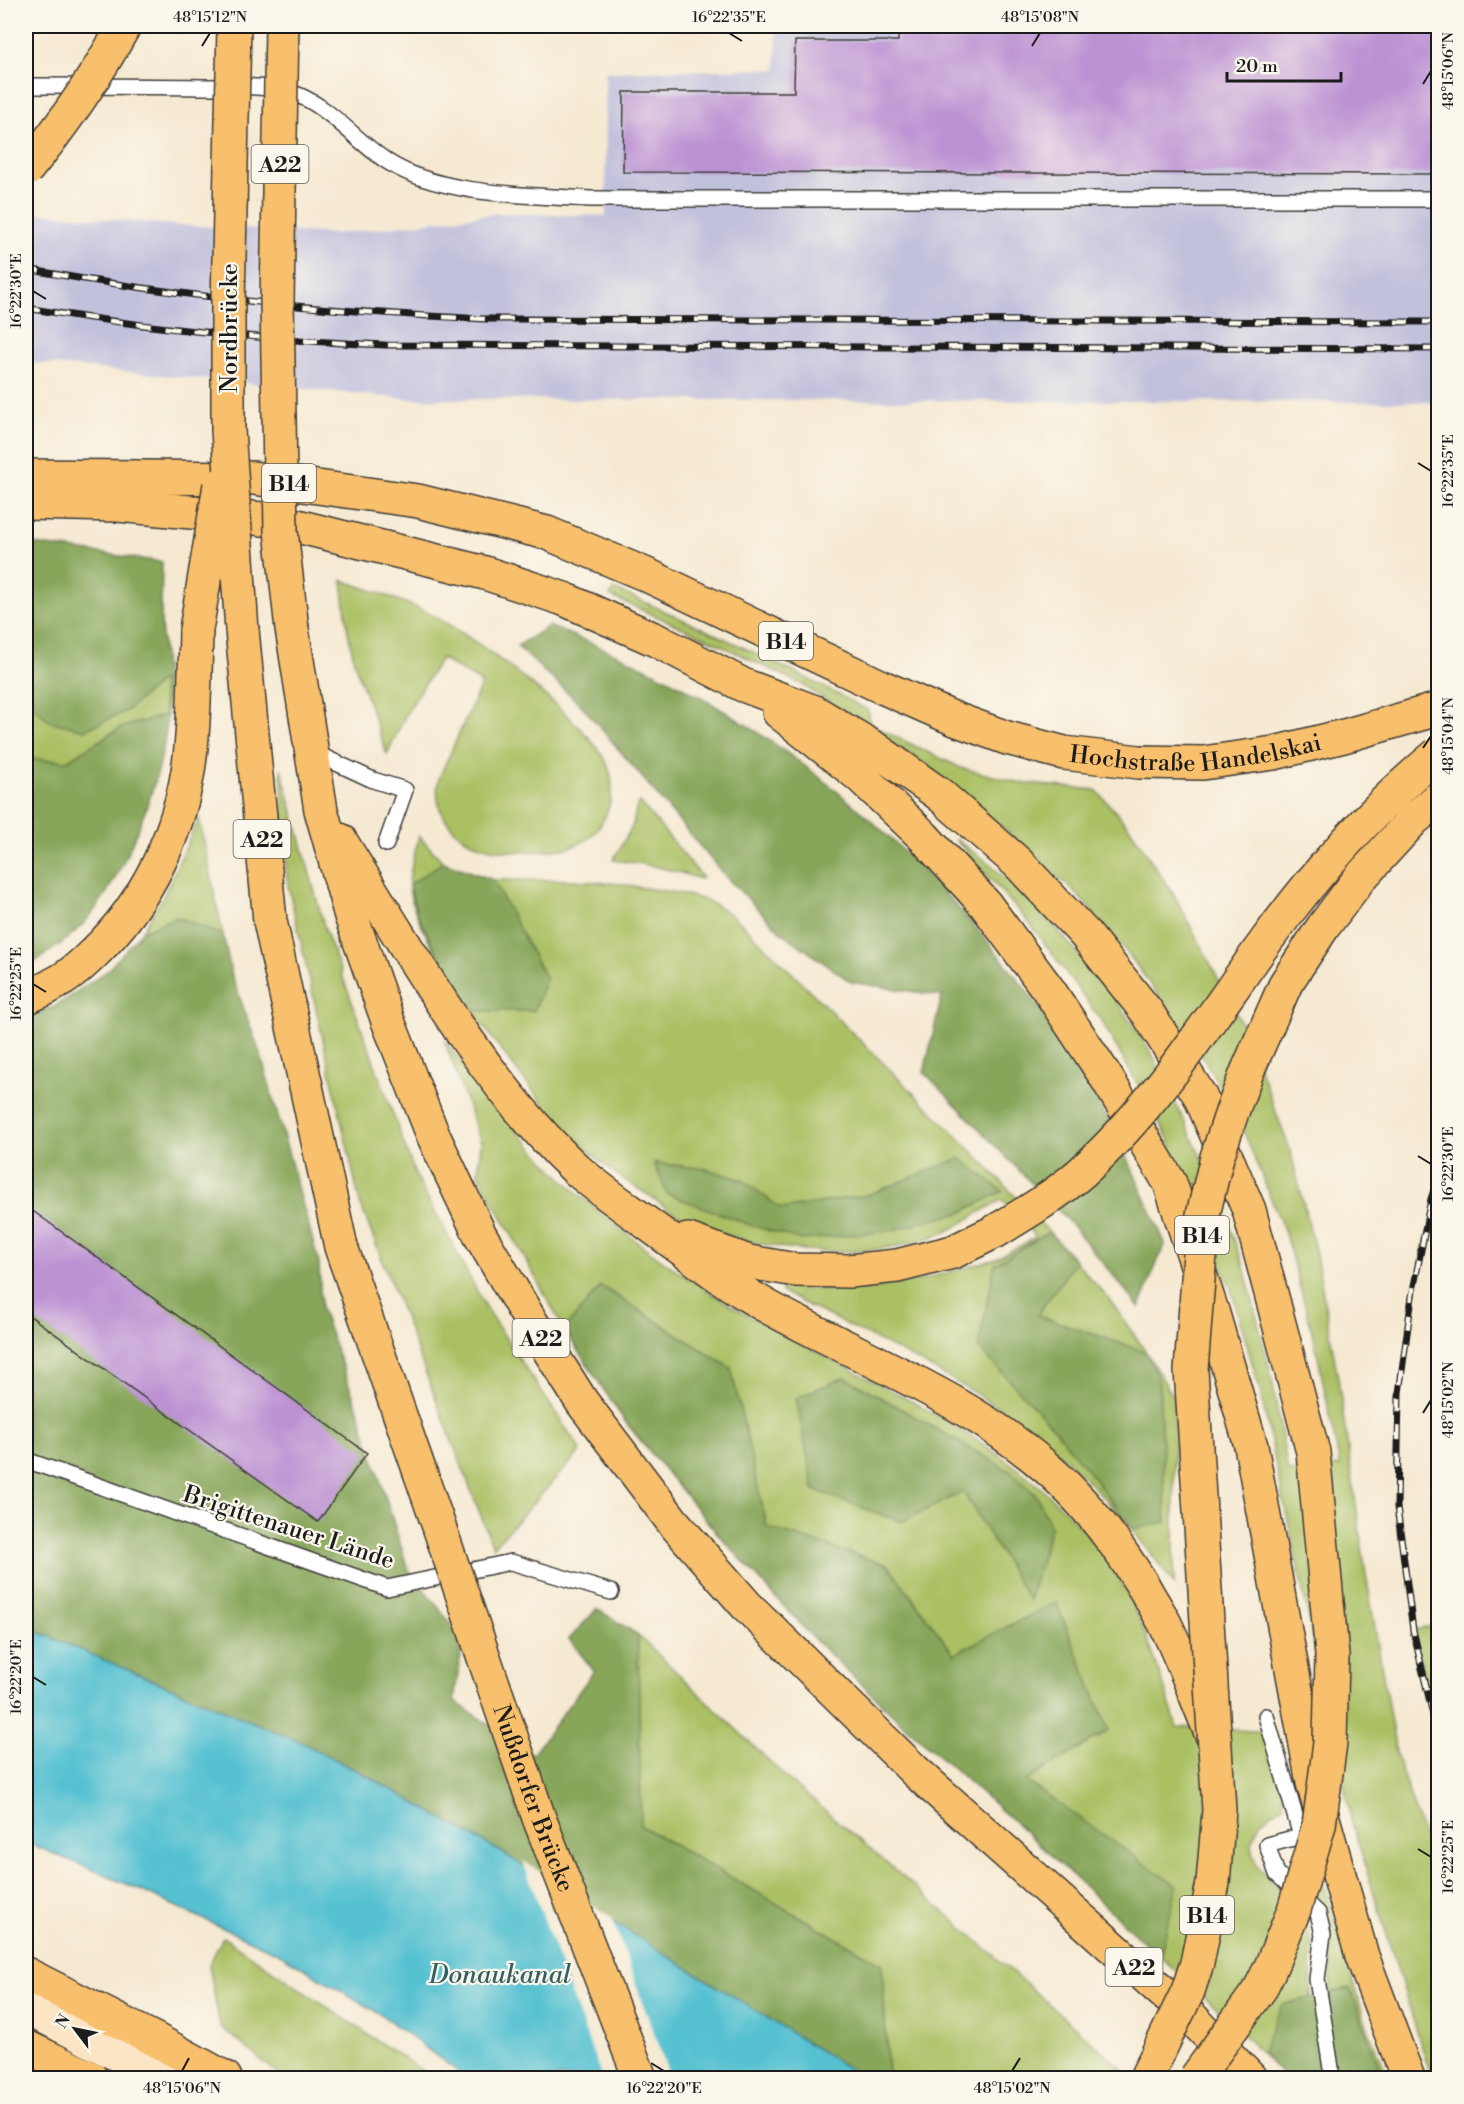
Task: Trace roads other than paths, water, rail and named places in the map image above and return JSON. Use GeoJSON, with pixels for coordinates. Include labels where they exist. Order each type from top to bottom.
{"type":"FeatureCollection","features":[{"type":"Feature","properties":{"kind":"highway"},"geometry":{"type":"LineString","coordinates":[[26,170],[60,127],[124,26]]}},
{"type":"Feature","properties":{"kind":"highway","name":"Nordbrücke"},"geometry":{"type":"LineString","coordinates":[[234,26],[228,304],[228,430],[243,630],[272,932],[341,1247],[435,1515]]}},
{"type":"Feature","properties":{"kind":"highway","name":"Nordbrücke"},"geometry":{"type":"LineString","coordinates":[[282,26],[277,302],[281,531],[292,630],[312,752]]}},
{"type":"Feature","properties":{"kind":"highway"},"geometry":{"type":"LineString","coordinates":[[26,998],[56,984],[84,963],[111,937],[128,916],[161,859],[181,804],[190,759],[196,630],[228,430]]}},
{"type":"Feature","properties":{"kind":"highway","name":"Hochstraße Handelskai"},"geometry":{"type":"LineString","coordinates":[[26,476],[253,478],[418,501],[547,533],[955,718],[1008,738],[1064,753],[1139,762],[1203,763],[1274,753],[1438,709]]}},
{"type":"Feature","properties":{"kind":"highway"},"geometry":{"type":"LineString","coordinates":[[26,503],[118,505],[273,520],[474,570],[564,599],[656,640],[743,685],[815,712],[874,748],[939,794],[1018,863],[1085,934],[1147,1012],[1200,1096],[1249,1210],[1312,1452],[1332,1655],[1330,1743],[1319,1825],[1294,1910],[1270,1969],[1253,1999],[1196,2079]]}},
{"type":"Feature","properties":{"kind":"highway"},"geometry":{"type":"LineString","coordinates":[[743,685],[860,776],[922,836],[985,904],[1050,992],[1106,1077],[1170,1184],[1213,1314],[1251,1446],[1313,1783],[1314,1832],[1408,2079]]}},
{"type":"Feature","properties":{"kind":"highway","name":"A22"},"geometry":{"type":"LineString","coordinates":[[312,752],[321,810],[351,916],[388,1021],[433,1135],[480,1235],[582,1402],[673,1522],[746,1605],[915,1771],[1191,2017],[1250,2079]]}},
{"type":"Feature","properties":{"kind":"highway"},"geometry":{"type":"LineString","coordinates":[[648,1224],[748,1262],[796,1270],[849,1271],[897,1266],[953,1252],[996,1231],[1044,1202],[1081,1172],[1119,1136],[1198,1039],[1266,941],[1316,875],[1366,820],[1438,754]]}},
{"type":"Feature","properties":{"kind":"highway","name":"B14"},"geometry":{"type":"LineString","coordinates":[[1146,2079],[1188,1991],[1197,1963],[1213,1883],[1219,1810],[1191,1370],[1203,1215],[1217,1157],[1247,1072],[1286,983],[1323,927],[1360,878],[1413,820],[1438,799]]}},
{"type":"Feature","properties":{"kind":"highway"},"geometry":{"type":"LineString","coordinates":[[321,810],[444,1005],[500,1083],[544,1135],[577,1169],[699,1263],[768,1307],[909,1379],[971,1414],[1014,1442],[1048,1469],[1104,1527],[1160,1614],[1215,1741]]}},
{"type":"Feature","properties":{"kind":"highway","name":"Nußdorfer Brücke"},"geometry":{"type":"LineString","coordinates":[[435,1515],[539,1818],[640,2079]]}},
{"type":"Feature","properties":{"kind":"highway"},"geometry":{"type":"LineString","coordinates":[[28,1976],[156,2040],[225,2079]]}},
{"type":"Feature","properties":{"kind":"highway"},"geometry":{"type":"LineString","coordinates":[[26,2047],[91,2079]]}},
{"type":"Feature","properties":{"kind":"street"},"geometry":{"type":"LineString","coordinates":[[26,2010],[43,2016],[163,2079]]}},
{"type":"Feature","properties":{"kind":"lane"},"geometry":{"type":"LineString","coordinates":[[26,86],[277,89],[310,101],[327,112],[373,151],[405,171],[454,186],[525,195],[591,199],[1438,199]]}},
{"type":"Feature","properties":{"kind":"lane"},"geometry":{"type":"LineString","coordinates":[[312,752],[373,780],[405,790],[386,844]]}},
{"type":"Feature","properties":{"kind":"lane","name":"Brigittenauer Lände"},"geometry":{"type":"LineString","coordinates":[[26,1460],[387,1588],[511,1562],[611,1592]]}},
{"type":"Feature","properties":{"kind":"lane"},"geometry":{"type":"LineString","coordinates":[[1266,1716],[1314,1832],[1267,1845],[1277,1875],[1318,1913],[1323,1934],[1317,1979],[1331,2068]]}},
{"type":"Feature","properties":{"kind":"water","name":"Donaukanal"},"geometry":{"type":"Polygon","coordinates":[[[26,1627],[305,1744],[373,1779],[506,1855],[864,2078],[466,2078],[379,2013],[280,1954],[131,1886],[26,1842],[26,1627]]]}},
{"type":"Feature","properties":{"kind":"railway"},"geometry":{"type":"LineString","coordinates":[[26,269],[140,288],[255,302],[485,319],[1438,322]]}},
{"type":"Feature","properties":{"kind":"railway"},"geometry":{"type":"LineString","coordinates":[[26,308],[115,322],[205,332],[385,345],[1438,349]]}},
{"type":"Feature","properties":{"kind":"railway"},"geometry":{"type":"LineString","coordinates":[[1438,1178],[1431,1199],[1412,1296],[1399,1393],[1397,1507],[1413,1630],[1438,1736]]}}]}
